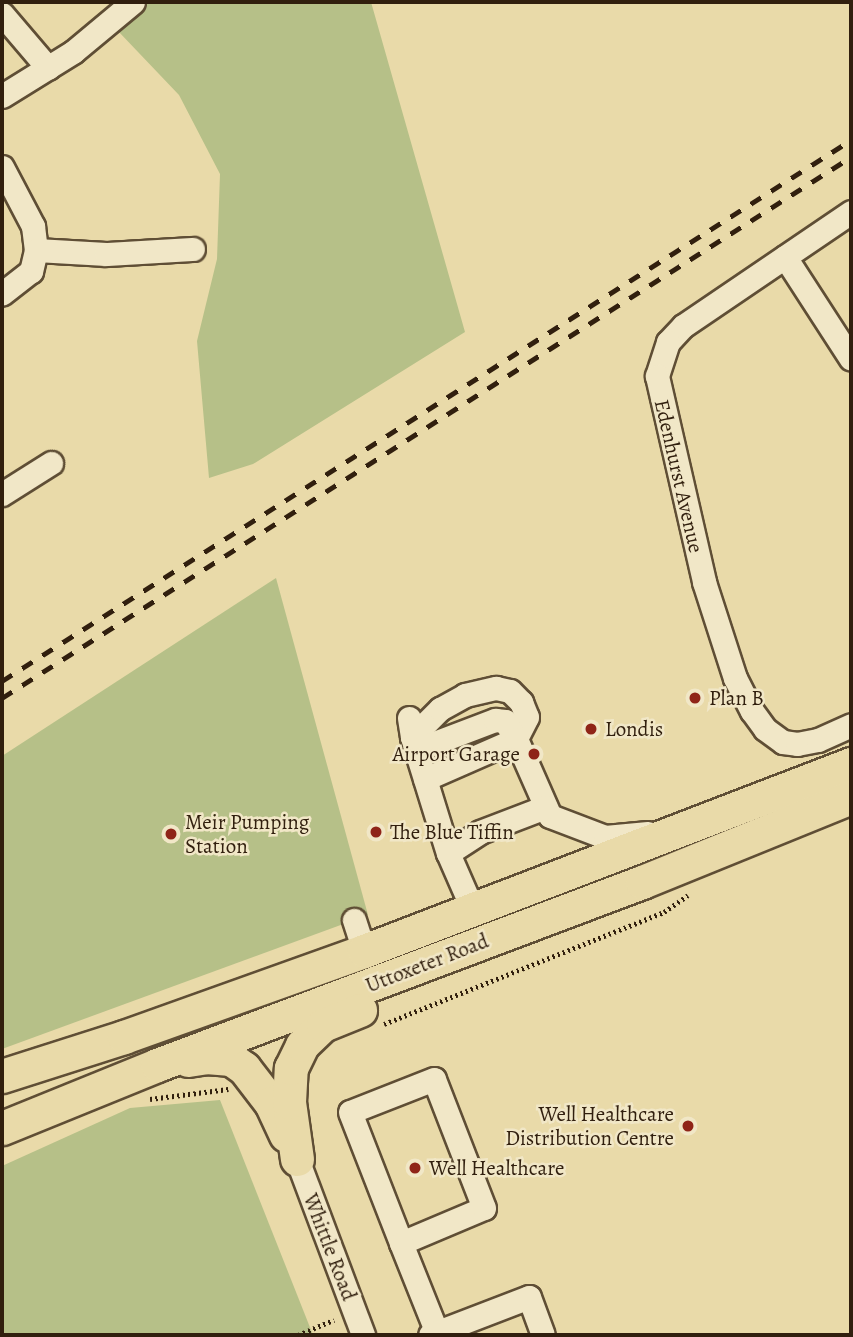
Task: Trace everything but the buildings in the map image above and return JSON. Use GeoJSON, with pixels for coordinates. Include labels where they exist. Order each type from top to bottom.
{"type":"FeatureCollection","features":[{"type":"Feature","properties":{"kind":"highway","name":"Uttoxeter Road"},"geometry":{"type":"LineString","coordinates":[[124,1037],[359,935],[472,908],[851,764]]}},
{"type":"Feature","properties":{"kind":"highway","name":"Uttoxeter Road"},"geometry":{"type":"LineString","coordinates":[[2,1128],[157,1065],[642,882],[851,797]]}},
{"type":"Feature","properties":{"kind":"highway"},"geometry":{"type":"LineString","coordinates":[[297,1159],[289,1102],[291,1068],[302,1045],[323,1025],[440,978],[642,882]]}},
{"type":"Feature","properties":{"kind":"highway"},"geometry":{"type":"LineString","coordinates":[[2,1076],[124,1037]]}},
{"type":"Feature","properties":{"kind":"highway"},"geometry":{"type":"LineString","coordinates":[[2,1092],[124,1037]]}},
{"type":"Feature","properties":{"kind":"highway"},"geometry":{"type":"LineString","coordinates":[[157,1065],[206,1057],[231,1059],[244,1068],[271,1103],[297,1159]]}},
{"type":"Feature","properties":{"kind":"street"},"geometry":{"type":"LineString","coordinates":[[2,96],[73,52],[133,2]]}},
{"type":"Feature","properties":{"kind":"street"},"geometry":{"type":"LineString","coordinates":[[2,15],[48,68]]}},
{"type":"Feature","properties":{"kind":"street"},"geometry":{"type":"LineString","coordinates":[[2,167],[33,226],[36,250],[31,271],[2,294]]}},
{"type":"Feature","properties":{"kind":"street","name":"Edenhurst Avenue"},"geometry":{"type":"LineString","coordinates":[[851,212],[674,334],[661,359],[658,389],[704,582],[735,678],[752,711],[765,729],[783,742],[797,744],[818,740],[851,725]]}},
{"type":"Feature","properties":{"kind":"street"},"geometry":{"type":"LineString","coordinates":[[36,250],[106,254],[193,249]]}},
{"type":"Feature","properties":{"kind":"street"},"geometry":{"type":"LineString","coordinates":[[785,257],[851,359]]}},
{"type":"Feature","properties":{"kind":"street"},"geometry":{"type":"LineString","coordinates":[[2,494],[51,463]]}},
{"type":"Feature","properties":{"kind":"street"},"geometry":{"type":"LineString","coordinates":[[412,735],[440,709],[465,695],[496,688],[510,691],[521,702],[527,717],[516,739],[425,779]]}},
{"type":"Feature","properties":{"kind":"street"},"geometry":{"type":"LineString","coordinates":[[412,735],[495,720],[505,721],[516,739],[550,816],[605,837],[679,831]]}},
{"type":"Feature","properties":{"kind":"street"},"geometry":{"type":"LineString","coordinates":[[412,735],[448,853],[472,908]]}},
{"type":"Feature","properties":{"kind":"street"},"geometry":{"type":"LineString","coordinates":[[448,853],[480,832],[545,807]]}},
{"type":"Feature","properties":{"kind":"street"},"geometry":{"type":"LineString","coordinates":[[401,1243],[484,1208],[434,1079],[350,1112],[433,1334],[529,1297],[543,1335]]}},
{"type":"Feature","properties":{"kind":"street","name":"Whittle Road"},"geometry":{"type":"LineString","coordinates":[[297,1159],[363,1335]]}},
{"type":"Feature","properties":{"kind":"path"},"geometry":{"type":"LineString","coordinates":[[379,1026],[416,1008],[664,912],[694,891]]}},
{"type":"Feature","properties":{"kind":"path"},"geometry":{"type":"LineString","coordinates":[[145,1100],[224,1090],[254,1081]]}},
{"type":"Feature","properties":{"kind":"path"},"geometry":{"type":"LineString","coordinates":[[298,1335],[354,1311]]}},
{"type":"Feature","properties":{"kind":"green space"},"geometry":{"type":"Polygon","coordinates":[[[149,2],[371,2],[465,332],[253,464],[209,478],[197,341],[217,259],[220,174],[179,95],[118,31],[149,2]]]}},
{"type":"Feature","properties":{"kind":"green space","name":"Meir Pumping Station"},"geometry":{"type":"Polygon","coordinates":[[[276,578],[368,915],[2,1049],[2,756],[276,578]]]}},
{"type":"Feature","properties":{"kind":"green space"},"geometry":{"type":"Polygon","coordinates":[[[220,1100],[313,1335],[2,1335],[2,1166],[130,1108],[220,1100]]]}},
{"type":"Feature","properties":{"kind":"railway"},"geometry":{"type":"LineString","coordinates":[[2,681],[851,140]]}},
{"type":"Feature","properties":{"kind":"railway"},"geometry":{"type":"LineString","coordinates":[[2,698],[851,157]]}},
{"type":"Feature","properties":{"kind":"place","name":"Plan B"},"geometry":{"type":"Point","coordinates":[695,698]}},
{"type":"Feature","properties":{"kind":"place","name":"Londis"},"geometry":{"type":"Point","coordinates":[591,729]}},
{"type":"Feature","properties":{"kind":"place","name":"Airport Garage"},"geometry":{"type":"Point","coordinates":[534,754]}},
{"type":"Feature","properties":{"kind":"place","name":"The Blue Tiffin"},"geometry":{"type":"Point","coordinates":[376,832]}},
{"type":"Feature","properties":{"kind":"place","name":"Meir Pumping Station"},"geometry":{"type":"Point","coordinates":[171,834]}},
{"type":"Feature","properties":{"kind":"place","name":"Well Healthcare Distribution Centre"},"geometry":{"type":"Point","coordinates":[688,1126]}},
{"type":"Feature","properties":{"kind":"place","name":"Well Healthcare"},"geometry":{"type":"Point","coordinates":[415,1168]}}]}
